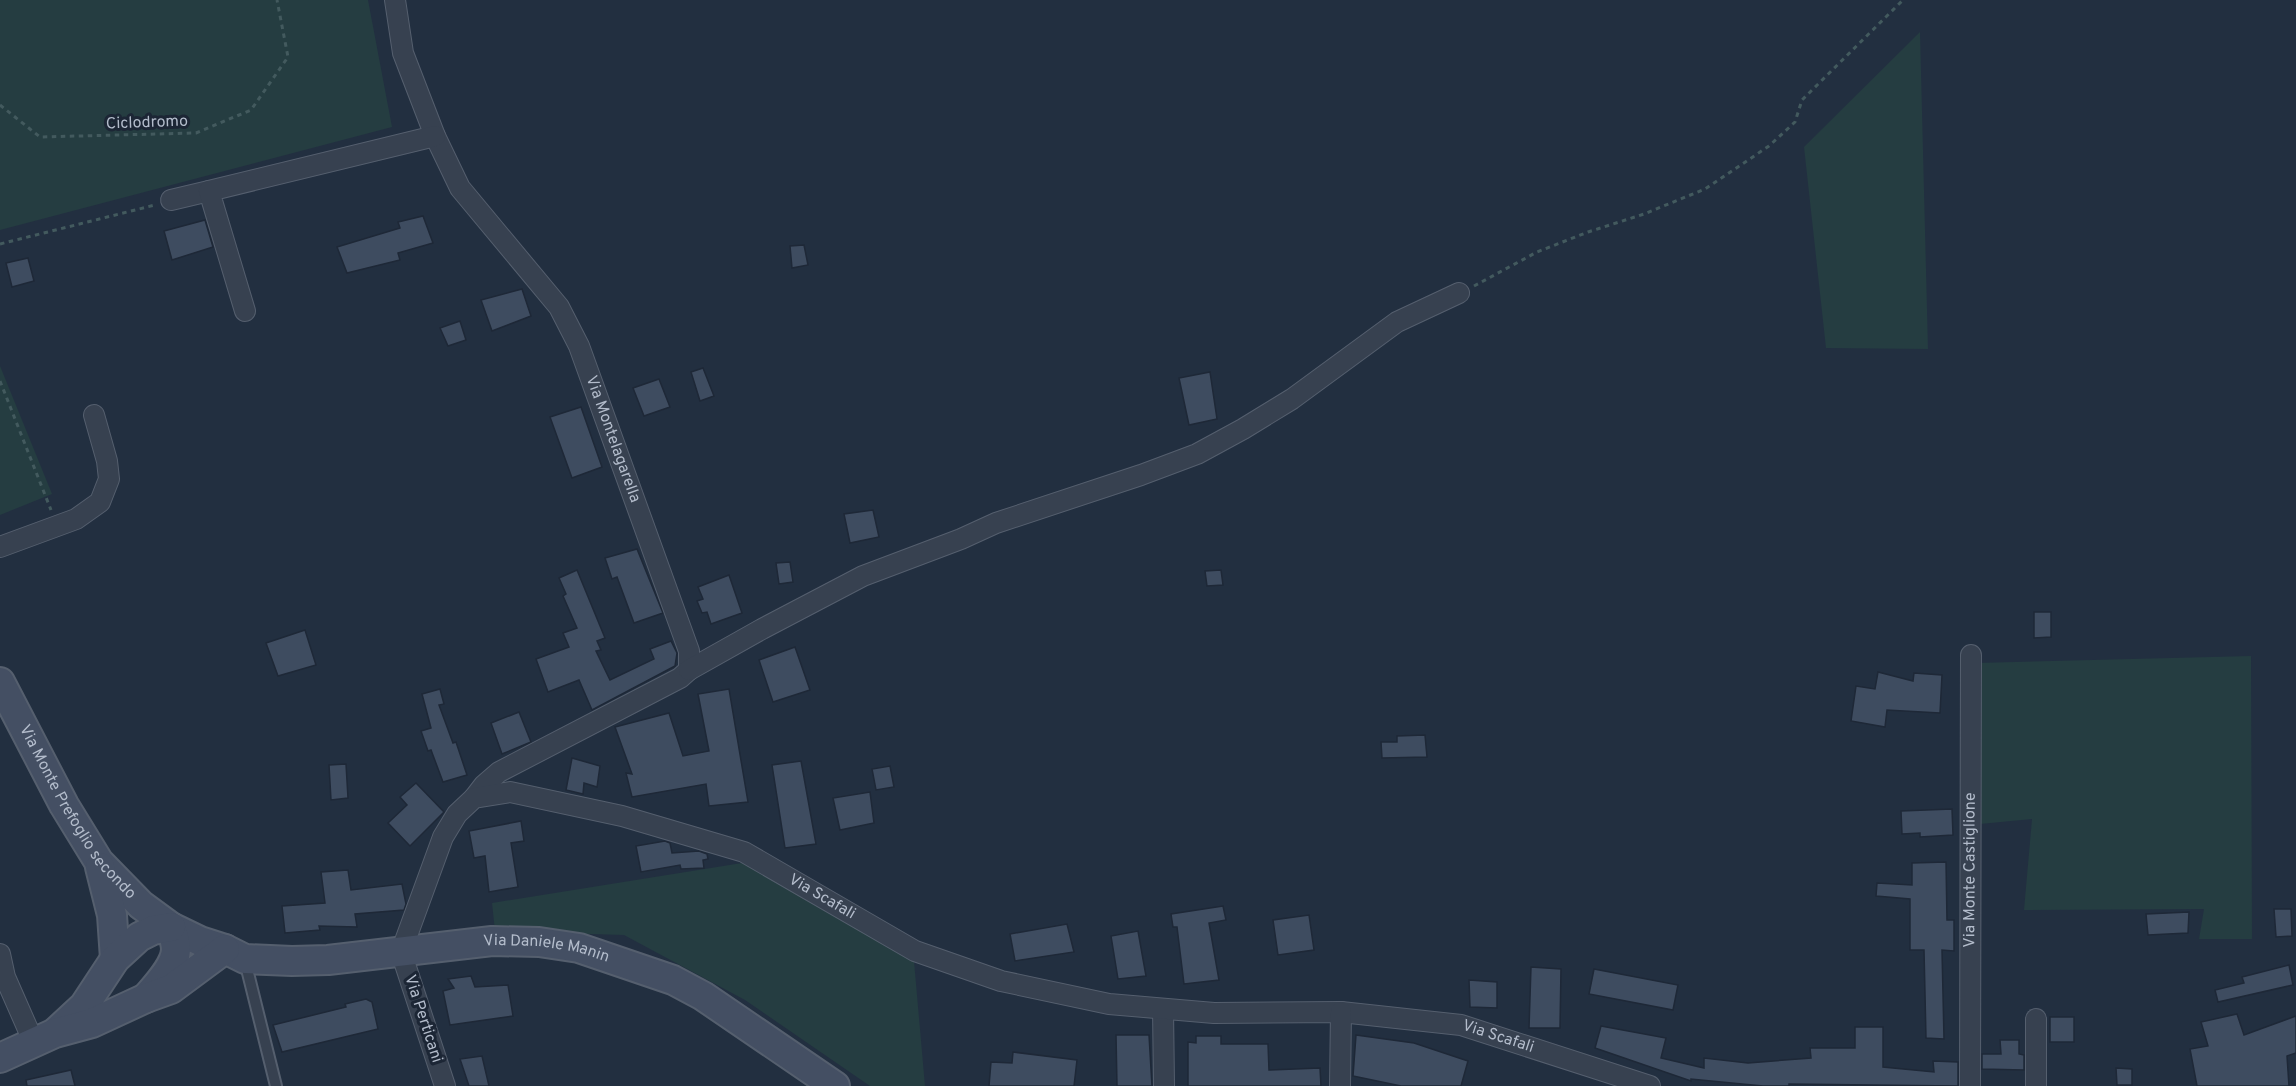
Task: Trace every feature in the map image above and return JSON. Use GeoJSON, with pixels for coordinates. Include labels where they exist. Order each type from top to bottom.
{"type":"FeatureCollection","features":[{"type":"Feature","properties":{"kind":"main road","name":"Via Monte Prefoglio secondo"},"geometry":{"type":"LineString","coordinates":[[0,682],[64,805],[99,862],[141,905],[171,927]]}},
{"type":"Feature","properties":{"kind":"main road"},"geometry":{"type":"LineString","coordinates":[[99,862],[112,915],[115,959]]}},
{"type":"Feature","properties":{"kind":"main road"},"geometry":{"type":"LineString","coordinates":[[45,1038],[84,1006],[115,959],[139,937],[153,930],[171,927],[176,947],[175,958],[146,998]]}},
{"type":"Feature","properties":{"kind":"main road","name":"Via Daniele Manin"},"geometry":{"type":"LineString","coordinates":[[171,927],[235,954],[328,960],[492,941],[539,942],[579,948],[673,980],[703,996],[835,1086]]}},
{"type":"Feature","properties":{"kind":"main road"},"geometry":{"type":"LineString","coordinates":[[0,1058],[45,1038],[92,1023],[146,998],[171,990],[235,954]]}},
{"type":"Feature","properties":{"kind":"street","name":"Via Montelagarella"},"geometry":{"type":"LineString","coordinates":[[395,0],[403,53],[435,136],[460,188],[559,307],[579,346],[689,651],[689,670]]}},
{"type":"Feature","properties":{"kind":"street"},"geometry":{"type":"LineString","coordinates":[[171,200],[435,136]]}},
{"type":"Feature","properties":{"kind":"street"},"geometry":{"type":"LineString","coordinates":[[209,191],[245,311]]}},
{"type":"Feature","properties":{"kind":"street"},"geometry":{"type":"LineString","coordinates":[[401,952],[443,837],[457,814],[474,798],[484,784],[499,772],[680,678],[689,670],[762,628],[863,576],[961,539],[996,523],[1197,454],[1292,399],[1397,322],[1459,293]]}},
{"type":"Feature","properties":{"kind":"street"},"geometry":{"type":"LineString","coordinates":[[0,547],[76,519],[100,502],[109,478],[107,461],[94,415]]}},
{"type":"Feature","properties":{"kind":"street","name":"Via Monte Castiglione"},"geometry":{"type":"LineString","coordinates":[[1970,1086],[1971,655]]}},
{"type":"Feature","properties":{"kind":"street","name":"Via Scafali"},"geometry":{"type":"LineString","coordinates":[[474,798],[510,792],[622,816],[744,852],[915,951],[1001,981],[1109,1004],[1214,1013],[1341,1012],[1461,1025],[1650,1086]]}},
{"type":"Feature","properties":{"kind":"street","name":"Via Perticani"},"geometry":{"type":"LineString","coordinates":[[401,952],[445,1086]]}},
{"type":"Feature","properties":{"kind":"street"},"geometry":{"type":"LineString","coordinates":[[0,954],[5,977],[45,1038]]}},
{"type":"Feature","properties":{"kind":"street"},"geometry":{"type":"LineString","coordinates":[[1163,1009],[1164,1086]]}},
{"type":"Feature","properties":{"kind":"street"},"geometry":{"type":"LineString","coordinates":[[1340,1086],[1341,1012]]}},
{"type":"Feature","properties":{"kind":"street"},"geometry":{"type":"LineString","coordinates":[[2036,1019],[2036,1086]]}},
{"type":"Feature","properties":{"kind":"lane"},"geometry":{"type":"LineString","coordinates":[[235,954],[276,1086]]}},
{"type":"Feature","properties":{"kind":"path","name":"Ciclodromo"},"geometry":{"type":"LineString","coordinates":[[0,105],[40,137],[196,133],[251,110],[288,57],[277,0]]}},
{"type":"Feature","properties":{"kind":"path"},"geometry":{"type":"LineString","coordinates":[[1459,293],[1490,279],[1537,252],[1644,214],[1705,189],[1769,146],[1795,122],[1802,100],[1903,0]]}},
{"type":"Feature","properties":{"kind":"path"},"geometry":{"type":"LineString","coordinates":[[0,244],[171,200]]}},
{"type":"Feature","properties":{"kind":"path"},"geometry":{"type":"LineString","coordinates":[[0,381],[58,526]]}},
{"type":"Feature","properties":{"kind":"green space"},"geometry":{"type":"Polygon","coordinates":[[[0,0],[368,0],[392,127],[0,230],[0,0]]]}},
{"type":"Feature","properties":{"kind":"green space"},"geometry":{"type":"Polygon","coordinates":[[[1920,32],[1928,349],[1826,348],[1804,147],[1920,32]]]}},
{"type":"Feature","properties":{"kind":"green space"},"geometry":{"type":"Polygon","coordinates":[[[0,366],[52,494],[0,515],[0,366]]]}},
{"type":"Feature","properties":{"kind":"green space"},"geometry":{"type":"Polygon","coordinates":[[[2251,656],[2252,939],[2199,939],[2204,909],[2024,910],[2032,819],[1980,824],[1976,663],[2251,656]]]}},
{"type":"Feature","properties":{"kind":"green space"},"geometry":{"type":"Polygon","coordinates":[[[742,863],[914,961],[925,1086],[870,1086],[745,1000],[624,935],[495,931],[492,903],[742,863]]]}},
{"type":"Feature","properties":{"kind":"building"},"geometry":{"type":"Polygon","coordinates":[[[423,216],[433,243],[398,253],[400,260],[347,273],[337,247],[400,228],[398,222],[423,216]]]}},
{"type":"Feature","properties":{"kind":"building"},"geometry":{"type":"Polygon","coordinates":[[[205,220],[213,247],[172,260],[164,231],[205,220]]]}},
{"type":"Feature","properties":{"kind":"building"},"geometry":{"type":"Polygon","coordinates":[[[804,245],[808,265],[792,268],[790,246],[804,245]]]}},
{"type":"Feature","properties":{"kind":"building"},"geometry":{"type":"Polygon","coordinates":[[[28,258],[34,281],[12,287],[6,263],[28,258]]]}},
{"type":"Feature","properties":{"kind":"building"},"geometry":{"type":"Polygon","coordinates":[[[522,289],[531,316],[492,331],[481,300],[522,289]]]}},
{"type":"Feature","properties":{"kind":"building"},"geometry":{"type":"Polygon","coordinates":[[[460,321],[466,340],[448,346],[440,328],[460,321]]]}},
{"type":"Feature","properties":{"kind":"building"},"geometry":{"type":"Polygon","coordinates":[[[703,368],[714,396],[700,401],[691,372],[703,368]]]}},
{"type":"Feature","properties":{"kind":"building"},"geometry":{"type":"Polygon","coordinates":[[[1210,372],[1217,419],[1189,425],[1179,378],[1210,372]]]}},
{"type":"Feature","properties":{"kind":"building"},"geometry":{"type":"Polygon","coordinates":[[[659,379],[670,407],[644,416],[633,388],[659,379]]]}},
{"type":"Feature","properties":{"kind":"building"},"geometry":{"type":"Polygon","coordinates":[[[581,407],[602,467],[572,478],[550,417],[581,407]]]}},
{"type":"Feature","properties":{"kind":"building"},"geometry":{"type":"Polygon","coordinates":[[[873,510],[879,537],[850,543],[844,514],[873,510]]]}},
{"type":"Feature","properties":{"kind":"building"},"geometry":{"type":"Polygon","coordinates":[[[637,549],[663,613],[634,623],[617,577],[612,579],[605,558],[637,549]]]}},
{"type":"Feature","properties":{"kind":"building"},"geometry":{"type":"Polygon","coordinates":[[[790,562],[793,582],[779,584],[776,563],[790,562]]]}},
{"type":"Feature","properties":{"kind":"building"},"geometry":{"type":"Polygon","coordinates":[[[577,570],[605,638],[597,641],[601,650],[596,651],[610,680],[654,659],[650,649],[671,641],[677,653],[675,666],[592,710],[579,680],[548,692],[536,659],[569,647],[563,633],[577,628],[563,596],[566,594],[559,578],[577,570]]]}},
{"type":"Feature","properties":{"kind":"building"},"geometry":{"type":"Polygon","coordinates":[[[1221,570],[1223,585],[1207,586],[1205,571],[1221,570]]]}},
{"type":"Feature","properties":{"kind":"building"},"geometry":{"type":"Polygon","coordinates":[[[729,575],[742,613],[711,624],[707,612],[702,613],[697,601],[703,599],[698,587],[729,575]]]}},
{"type":"Feature","properties":{"kind":"building"},"geometry":{"type":"Polygon","coordinates":[[[2034,612],[2051,612],[2051,637],[2034,638],[2034,612]]]}},
{"type":"Feature","properties":{"kind":"building"},"geometry":{"type":"Polygon","coordinates":[[[305,630],[316,665],[278,676],[266,643],[305,630]]]}},
{"type":"Feature","properties":{"kind":"building"},"geometry":{"type":"Polygon","coordinates":[[[795,647],[810,690],[773,702],[759,660],[795,647]]]}},
{"type":"Feature","properties":{"kind":"building"},"geometry":{"type":"Polygon","coordinates":[[[1878,672],[1913,681],[1914,673],[1942,675],[1940,713],[1887,710],[1885,727],[1851,721],[1856,686],[1875,689],[1878,672]]]}},
{"type":"Feature","properties":{"kind":"building"},"geometry":{"type":"Polygon","coordinates":[[[440,689],[444,704],[439,705],[453,743],[456,742],[467,775],[443,782],[421,731],[431,728],[422,694],[440,689]]]}},
{"type":"Feature","properties":{"kind":"building"},"geometry":{"type":"Polygon","coordinates":[[[729,689],[748,802],[709,806],[706,784],[632,797],[626,773],[632,774],[615,727],[669,713],[683,756],[709,751],[698,694],[729,689]]]}},
{"type":"Feature","properties":{"kind":"building"},"geometry":{"type":"Polygon","coordinates":[[[519,712],[531,742],[502,754],[491,723],[519,712]]]}},
{"type":"Feature","properties":{"kind":"building"},"geometry":{"type":"Polygon","coordinates":[[[1425,735],[1427,757],[1382,758],[1381,742],[1397,742],[1397,736],[1425,735]]]}},
{"type":"Feature","properties":{"kind":"building"},"geometry":{"type":"Polygon","coordinates":[[[572,758],[600,766],[597,787],[584,783],[583,794],[566,790],[572,758]]]}},
{"type":"Feature","properties":{"kind":"building"},"geometry":{"type":"Polygon","coordinates":[[[801,761],[816,844],[785,848],[772,765],[801,761]]]}},
{"type":"Feature","properties":{"kind":"building"},"geometry":{"type":"Polygon","coordinates":[[[346,764],[348,798],[331,800],[329,765],[346,764]]]}},
{"type":"Feature","properties":{"kind":"building"},"geometry":{"type":"Polygon","coordinates":[[[890,766],[894,787],[876,790],[872,769],[890,766]]]}},
{"type":"Feature","properties":{"kind":"building"},"geometry":{"type":"Polygon","coordinates":[[[416,783],[444,812],[410,846],[388,823],[407,805],[400,797],[416,783]]]}},
{"type":"Feature","properties":{"kind":"building"},"geometry":{"type":"Polygon","coordinates":[[[870,792],[874,823],[840,830],[833,798],[870,792]]]}},
{"type":"Feature","properties":{"kind":"building"},"geometry":{"type":"Polygon","coordinates":[[[1952,809],[1953,835],[1920,837],[1920,833],[1902,834],[1901,811],[1952,809]]]}},
{"type":"Feature","properties":{"kind":"building"},"geometry":{"type":"Polygon","coordinates":[[[521,821],[524,841],[511,843],[518,887],[489,892],[485,856],[474,858],[469,831],[521,821]]]}},
{"type":"Feature","properties":{"kind":"building"},"geometry":{"type":"Polygon","coordinates":[[[665,841],[670,843],[672,853],[699,851],[707,854],[708,859],[703,860],[704,868],[681,869],[680,865],[641,872],[636,846],[665,841]]]}},
{"type":"Feature","properties":{"kind":"building"},"geometry":{"type":"Polygon","coordinates":[[[1946,862],[1947,920],[1954,920],[1954,951],[1942,950],[1944,1039],[1926,1038],[1924,950],[1910,950],[1910,899],[1876,896],[1877,883],[1912,885],[1912,863],[1946,862]]]}},
{"type":"Feature","properties":{"kind":"building"},"geometry":{"type":"Polygon","coordinates":[[[348,870],[351,890],[402,884],[406,904],[404,910],[355,914],[357,927],[319,926],[320,930],[285,933],[282,906],[325,903],[321,872],[348,870]]]}},
{"type":"Feature","properties":{"kind":"building"},"geometry":{"type":"Polygon","coordinates":[[[1223,906],[1226,920],[1209,923],[1219,980],[1184,984],[1177,927],[1173,927],[1171,914],[1223,906]]]}},
{"type":"Feature","properties":{"kind":"building"},"geometry":{"type":"Polygon","coordinates":[[[2274,909],[2291,909],[2292,936],[2276,937],[2274,909]]]}},
{"type":"Feature","properties":{"kind":"building"},"geometry":{"type":"Polygon","coordinates":[[[2189,912],[2188,933],[2148,935],[2146,914],[2189,912]]]}},
{"type":"Feature","properties":{"kind":"building"},"geometry":{"type":"Polygon","coordinates":[[[1309,915],[1314,950],[1278,955],[1273,920],[1309,915]]]}},
{"type":"Feature","properties":{"kind":"building"},"geometry":{"type":"Polygon","coordinates":[[[1067,924],[1074,952],[1015,961],[1010,934],[1067,924]]]}},
{"type":"Feature","properties":{"kind":"building"},"geometry":{"type":"Polygon","coordinates":[[[1138,931],[1146,976],[1118,979],[1111,936],[1138,931]]]}},
{"type":"Feature","properties":{"kind":"building"},"geometry":{"type":"Polygon","coordinates":[[[2289,965],[2293,985],[2218,1002],[2215,990],[2244,983],[2242,977],[2289,965]]]}},
{"type":"Feature","properties":{"kind":"building"},"geometry":{"type":"Polygon","coordinates":[[[1531,967],[1561,969],[1560,1028],[1529,1028],[1531,967]]]}},
{"type":"Feature","properties":{"kind":"building"},"geometry":{"type":"Polygon","coordinates":[[[1594,969],[1678,985],[1673,1010],[1589,994],[1594,969]]]}},
{"type":"Feature","properties":{"kind":"building"},"geometry":{"type":"Polygon","coordinates":[[[471,976],[475,987],[508,985],[513,1016],[450,1025],[443,991],[454,988],[448,979],[471,976]]]}},
{"type":"Feature","properties":{"kind":"building"},"geometry":{"type":"Polygon","coordinates":[[[1469,980],[1497,982],[1497,1008],[1470,1007],[1469,980]]]}},
{"type":"Feature","properties":{"kind":"building"},"geometry":{"type":"Polygon","coordinates":[[[366,999],[372,1002],[378,1029],[282,1052],[273,1025],[346,1007],[345,1004],[366,999]]]}},
{"type":"Feature","properties":{"kind":"building"},"geometry":{"type":"Polygon","coordinates":[[[2237,1014],[2244,1035],[2296,1016],[2296,1053],[2287,1056],[2289,1086],[2197,1086],[2190,1049],[2208,1046],[2201,1022],[2237,1014]]]}},
{"type":"Feature","properties":{"kind":"building"},"geometry":{"type":"Polygon","coordinates":[[[2050,1017],[2074,1017],[2074,1042],[2050,1042],[2050,1017]]]}},
{"type":"Feature","properties":{"kind":"building"},"geometry":{"type":"Polygon","coordinates":[[[1601,1026],[1666,1038],[1661,1058],[1704,1068],[1704,1058],[1748,1063],[1811,1058],[1810,1048],[1855,1048],[1855,1027],[1883,1027],[1883,1067],[1934,1072],[1933,1061],[1958,1062],[1958,1086],[1789,1084],[1789,1086],[1763,1086],[1691,1079],[1691,1081],[1595,1048],[1601,1026]]]}},
{"type":"Feature","properties":{"kind":"building"},"geometry":{"type":"Polygon","coordinates":[[[1116,1035],[1149,1035],[1152,1086],[1117,1086],[1116,1035]]]}},
{"type":"Feature","properties":{"kind":"building"},"geometry":{"type":"Polygon","coordinates":[[[1356,1035],[1414,1043],[1468,1061],[1461,1086],[1401,1086],[1353,1076],[1356,1035]]]}},
{"type":"Feature","properties":{"kind":"building"},"geometry":{"type":"Polygon","coordinates":[[[1196,1036],[1221,1036],[1221,1044],[1268,1044],[1269,1070],[1320,1068],[1321,1086],[1188,1086],[1188,1042],[1196,1043],[1196,1036]]]}},
{"type":"Feature","properties":{"kind":"building"},"geometry":{"type":"Polygon","coordinates":[[[2000,1040],[2019,1040],[2019,1054],[2024,1055],[2024,1070],[1982,1069],[1982,1054],[2001,1054],[2000,1040]]]}},
{"type":"Feature","properties":{"kind":"building"},"geometry":{"type":"Polygon","coordinates":[[[1013,1052],[1077,1060],[1074,1086],[989,1086],[991,1062],[1012,1063],[1013,1052]]]}},
{"type":"Feature","properties":{"kind":"building"},"geometry":{"type":"Polygon","coordinates":[[[482,1056],[489,1086],[469,1086],[460,1059],[482,1056]]]}},
{"type":"Feature","properties":{"kind":"building"},"geometry":{"type":"Polygon","coordinates":[[[2116,1068],[2132,1069],[2132,1085],[2117,1085],[2116,1068]]]}},
{"type":"Feature","properties":{"kind":"building"},"geometry":{"type":"Polygon","coordinates":[[[71,1070],[75,1086],[27,1086],[26,1080],[71,1070]]]}}]}
